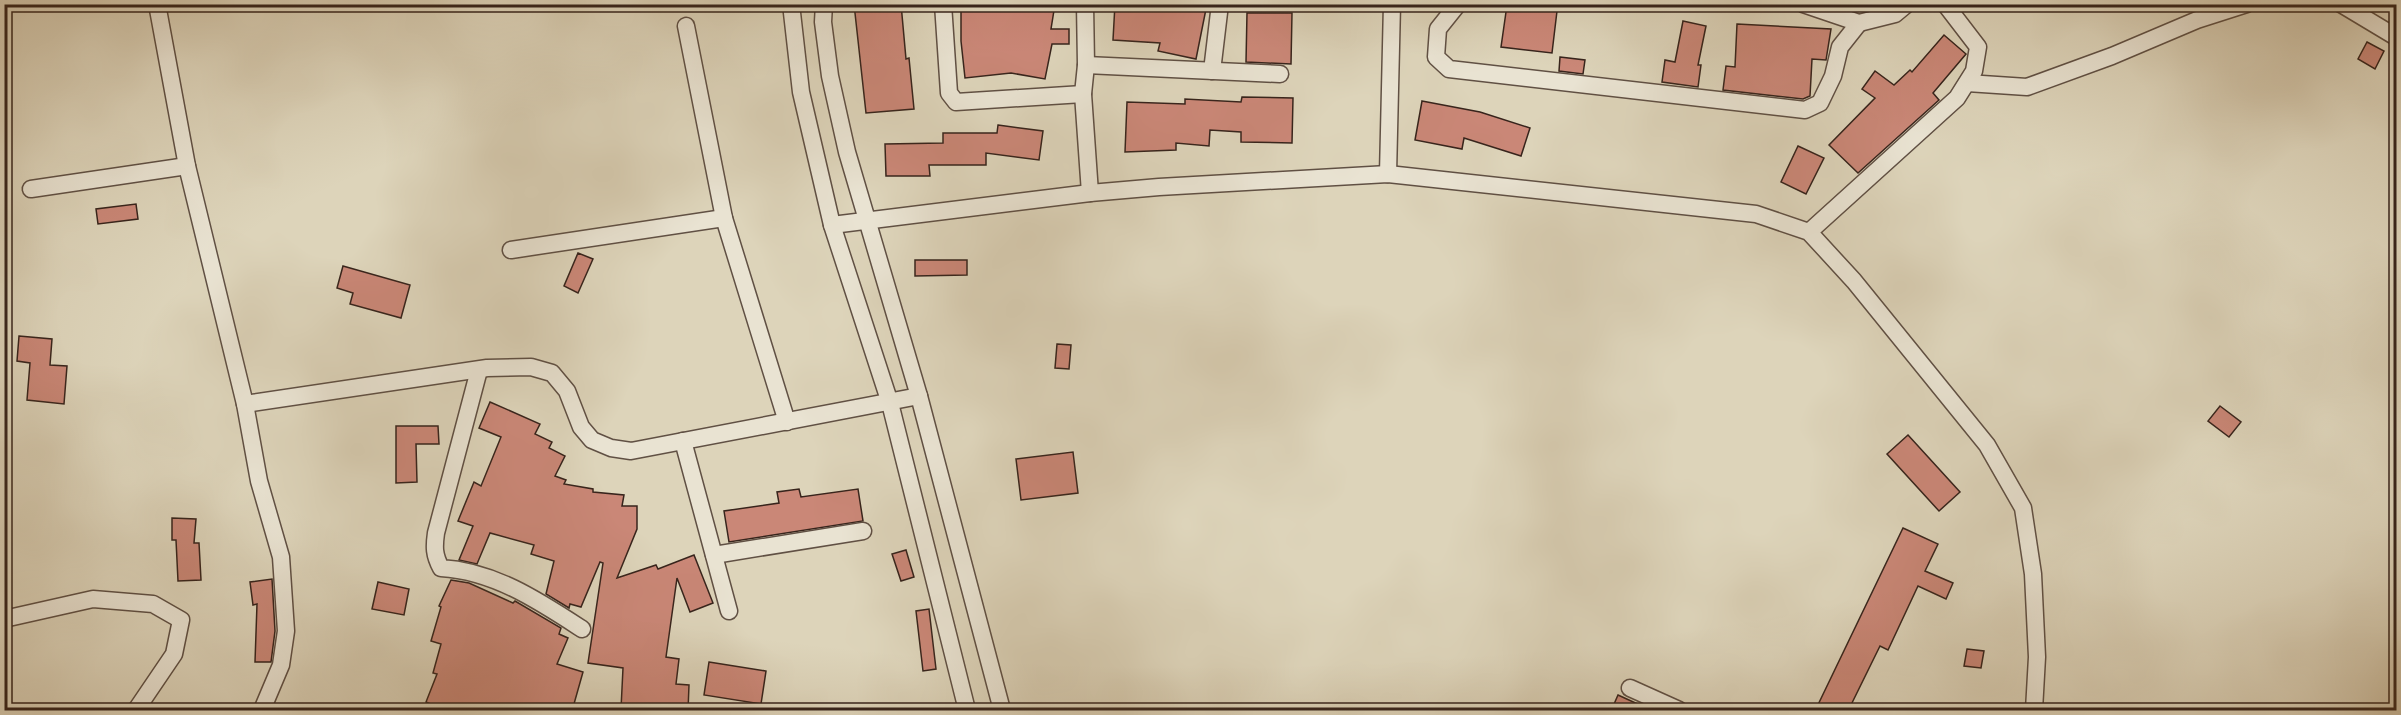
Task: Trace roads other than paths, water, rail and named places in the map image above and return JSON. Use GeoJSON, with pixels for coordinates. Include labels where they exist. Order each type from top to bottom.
{"type":"FeatureCollection","features":[{"type":"Feature","properties":{"kind":"street"},"geometry":{"type":"LineString","coordinates":[[157,4],[187,166],[245,404],[259,481],[281,557],[286,631],[281,665],[262,711]]}},
{"type":"Feature","properties":{"kind":"street"},"geometry":{"type":"LineString","coordinates":[[791,4],[801,92],[832,225],[890,403],[966,711]]}},
{"type":"Feature","properties":{"kind":"street"},"geometry":{"type":"LineString","coordinates":[[824,4],[823,22],[830,76],[847,152],[919,396],[1002,711]]}},
{"type":"Feature","properties":{"kind":"street"},"geometry":{"type":"LineString","coordinates":[[943,4],[949,93],[956,102],[1083,94]]}},
{"type":"Feature","properties":{"kind":"street"},"geometry":{"type":"LineString","coordinates":[[1085,4],[1086,65],[1083,94],[1090,193]]}},
{"type":"Feature","properties":{"kind":"street"},"geometry":{"type":"LineString","coordinates":[[1212,71],[1220,4]]}},
{"type":"Feature","properties":{"kind":"street"},"geometry":{"type":"LineString","coordinates":[[1388,174],[1392,4]]}},
{"type":"Feature","properties":{"kind":"street"},"geometry":{"type":"LineString","coordinates":[[1458,4],[1438,29],[1436,57],[1449,69],[1805,110],[1820,103],[1833,76],[1840,47],[1859,23]]}},
{"type":"Feature","properties":{"kind":"street"},"geometry":{"type":"LineString","coordinates":[[1803,4],[1859,23],[1895,14],[1907,4]]}},
{"type":"Feature","properties":{"kind":"street"},"geometry":{"type":"LineString","coordinates":[[1809,232],[1957,98],[1974,71],[1977,48],[1945,4]]}},
{"type":"Feature","properties":{"kind":"street"},"geometry":{"type":"LineString","coordinates":[[1967,82],[2027,87],[2112,56],[2197,20],[2247,4]]}},
{"type":"Feature","properties":{"kind":"street"},"geometry":{"type":"LineString","coordinates":[[2340,4],[2397,37]]}},
{"type":"Feature","properties":{"kind":"street"},"geometry":{"type":"LineString","coordinates":[[686,26],[724,218],[787,422]]}},
{"type":"Feature","properties":{"kind":"street"},"geometry":{"type":"LineString","coordinates":[[1086,65],[1280,74]]}},
{"type":"Feature","properties":{"kind":"street"},"geometry":{"type":"LineString","coordinates":[[31,189],[187,166]]}},
{"type":"Feature","properties":{"kind":"street"},"geometry":{"type":"LineString","coordinates":[[832,225],[1090,193],[1170,186],[1388,174],[1756,214],[1809,232],[1854,281],[1987,445],[2023,508],[2033,574],[2037,657],[2034,711]]}},
{"type":"Feature","properties":{"kind":"street"},"geometry":{"type":"LineString","coordinates":[[511,250],[724,218]]}},
{"type":"Feature","properties":{"kind":"street"},"geometry":{"type":"LineString","coordinates":[[245,404],[479,370],[531,367],[552,373],[567,391],[581,427],[592,440],[611,448],[630,451],[919,396]]}},
{"type":"Feature","properties":{"kind":"street"},"geometry":{"type":"LineString","coordinates":[[479,370],[436,533],[434,549],[437,559],[441,568],[462,569],[529,595],[582,629]]}},
{"type":"Feature","properties":{"kind":"street"},"geometry":{"type":"LineString","coordinates":[[683,441],[729,611]]}},
{"type":"Feature","properties":{"kind":"street"},"geometry":{"type":"LineString","coordinates":[[714,555],[863,531]]}},
{"type":"Feature","properties":{"kind":"street"},"geometry":{"type":"LineString","coordinates":[[4,619],[93,599],[153,604],[181,620],[174,654],[136,711]]}},
{"type":"Feature","properties":{"kind":"street"},"geometry":{"type":"LineString","coordinates":[[1630,688],[1679,711]]}}]}
